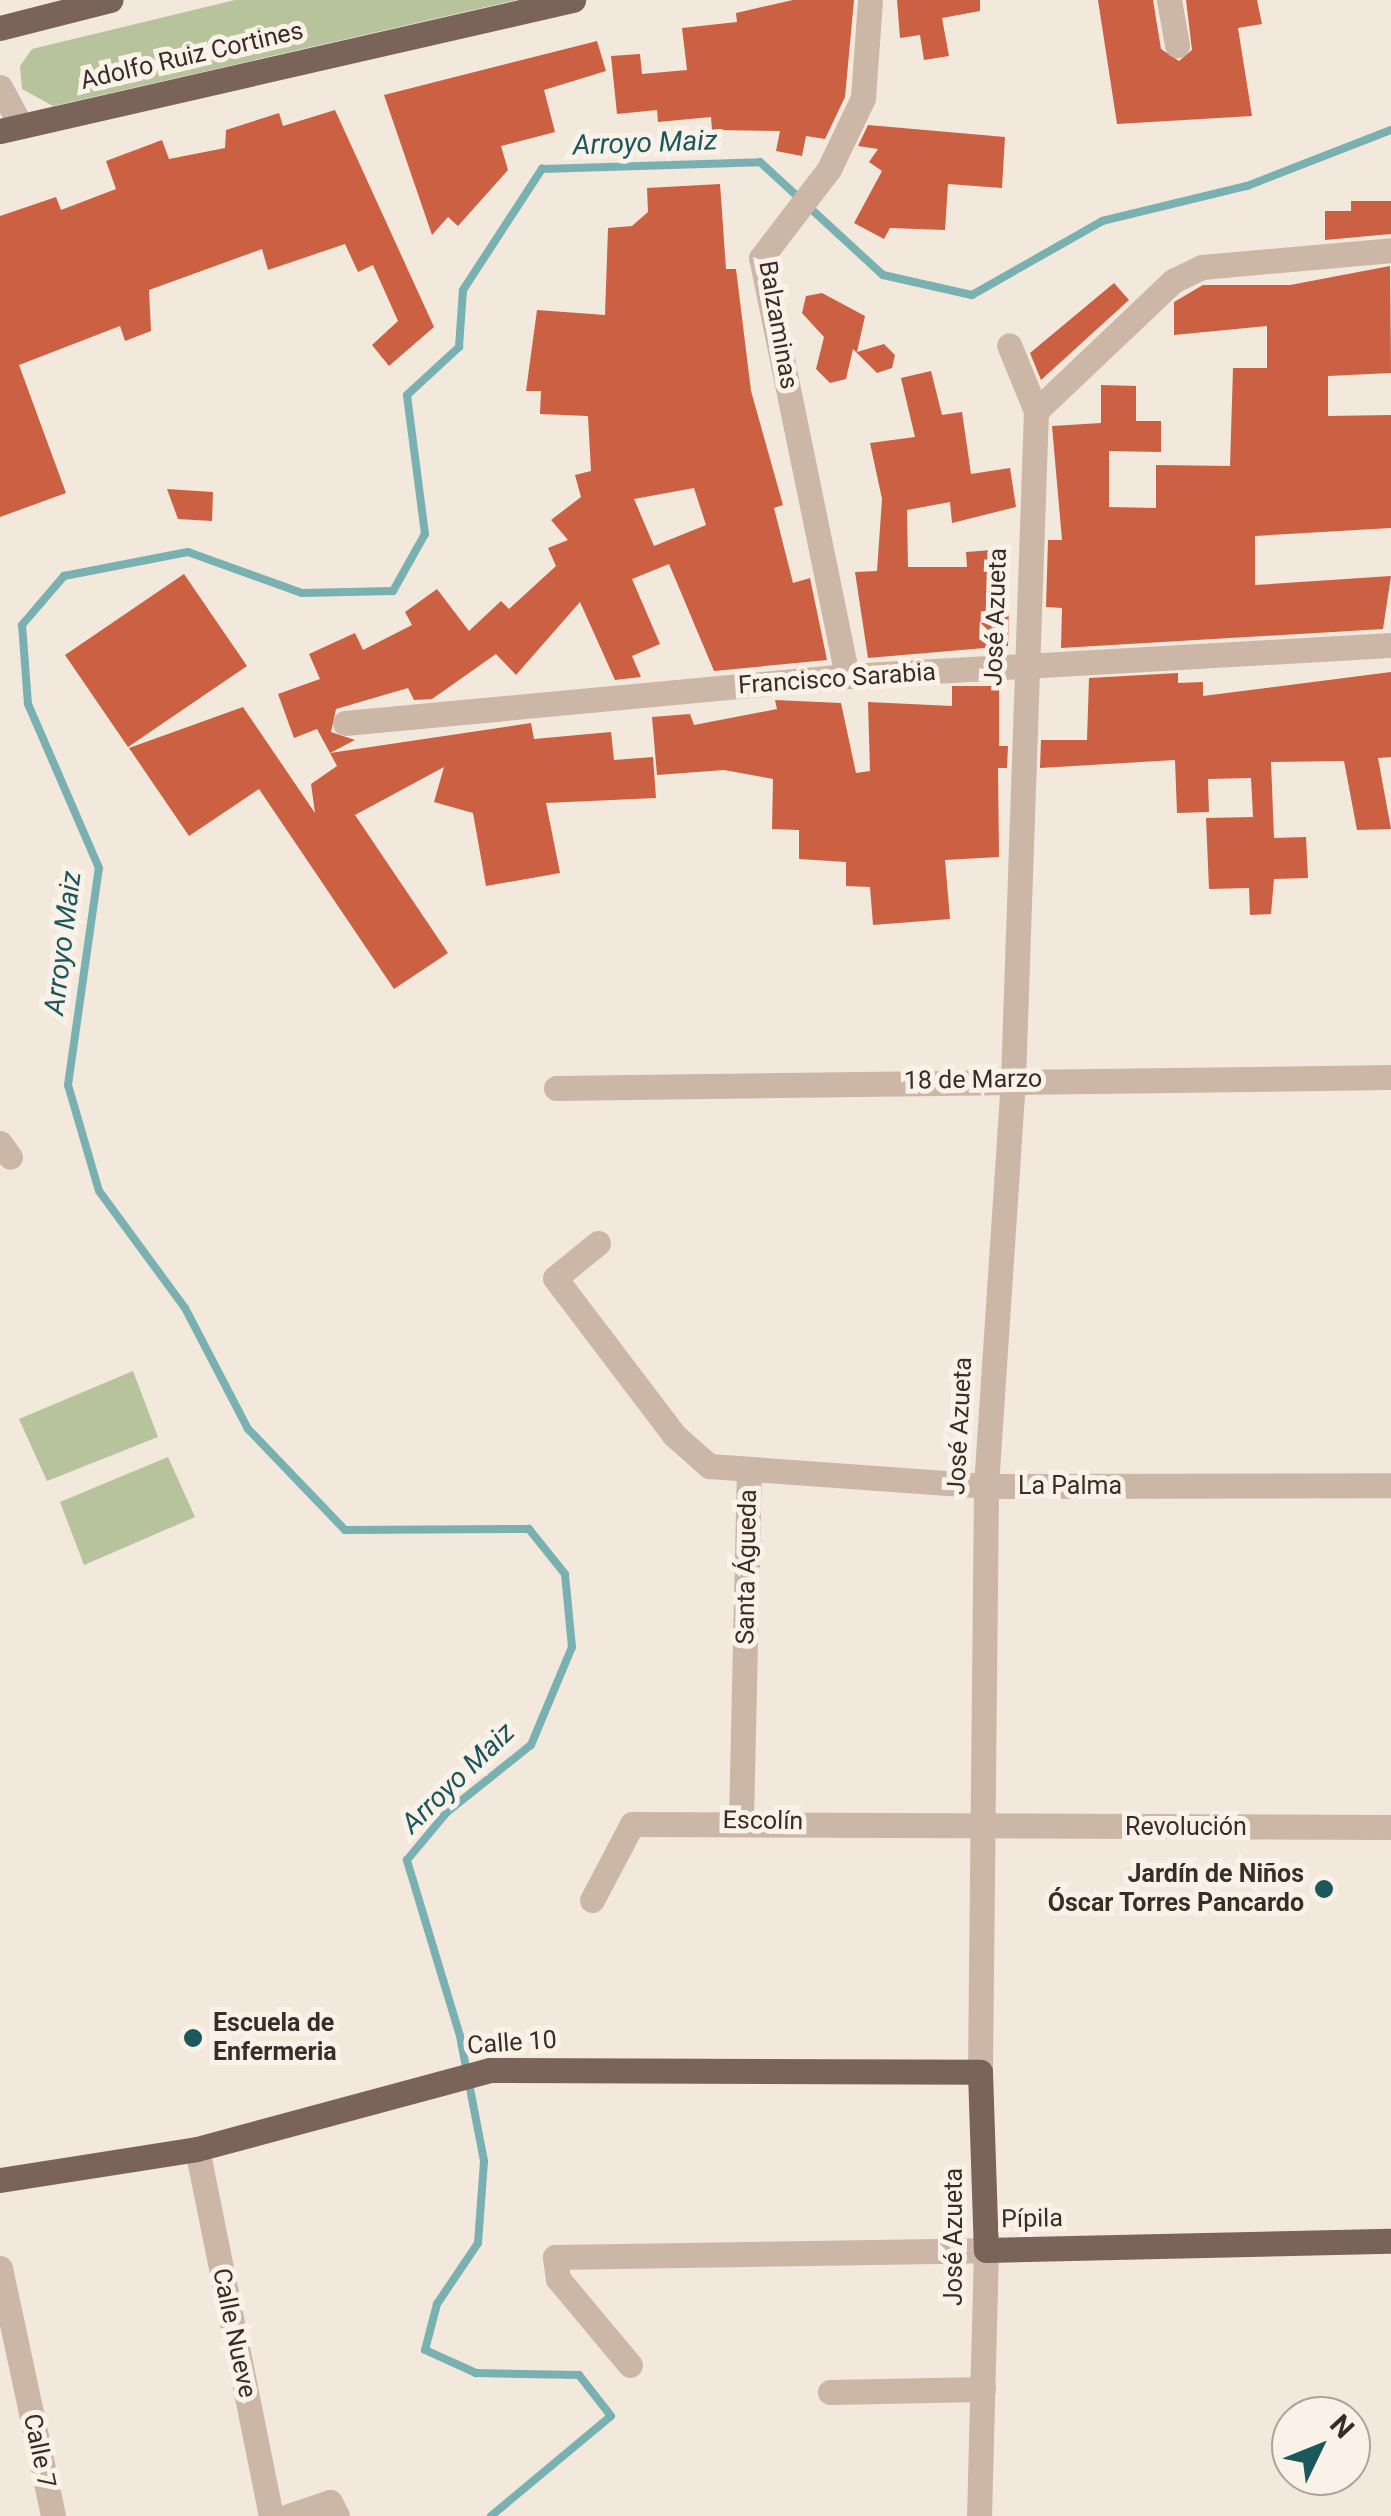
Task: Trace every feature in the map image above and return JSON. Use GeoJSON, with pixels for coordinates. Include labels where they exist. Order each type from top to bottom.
{"type":"FeatureCollection","features":[{"type":"Feature","properties":{"kind":"main road"},"geometry":{"type":"LineString","coordinates":[[0,28],[110,0]]}},
{"type":"Feature","properties":{"kind":"main road","name":"Adolfo Ruiz Cortines"},"geometry":{"type":"LineString","coordinates":[[10,128],[574,0]]}},
{"type":"Feature","properties":{"kind":"main road","name":"Calle 10"},"geometry":{"type":"LineString","coordinates":[[0,2180],[197,2150],[404,2088],[490,2070],[980,2072]]}},
{"type":"Feature","properties":{"kind":"main road","name":"José Azueta"},"geometry":{"type":"LineString","coordinates":[[980,2072],[986,2250]]}},
{"type":"Feature","properties":{"kind":"main road","name":"Pípila"},"geometry":{"type":"LineString","coordinates":[[986,2250],[1391,2241]]}},
{"type":"Feature","properties":{"kind":"street","name":"Balzaminas"},"geometry":{"type":"LineString","coordinates":[[848,676],[761,258],[774,232],[828,168],[863,98],[870,0]]}},
{"type":"Feature","properties":{"kind":"street"},"geometry":{"type":"LineString","coordinates":[[1169,0],[1177,45]]}},
{"type":"Feature","properties":{"kind":"street"},"geometry":{"type":"LineString","coordinates":[[0,87],[10,128]]}},
{"type":"Feature","properties":{"kind":"street"},"geometry":{"type":"LineString","coordinates":[[1036,411],[1172,281],[1202,267],[1391,250]]}},
{"type":"Feature","properties":{"kind":"street","name":"José Azueta"},"geometry":{"type":"LineString","coordinates":[[980,2072],[986,1486],[1013,1079],[1024,666],[1036,411],[1009,345]]}},
{"type":"Feature","properties":{"kind":"street","name":"Francisco Sarabia"},"geometry":{"type":"LineString","coordinates":[[344,724],[848,676],[1391,644]]}},
{"type":"Feature","properties":{"kind":"street","name":"18 de Marzo"},"geometry":{"type":"LineString","coordinates":[[556,1088],[1391,1077]]}},
{"type":"Feature","properties":{"kind":"street","name":"Santa Águeda"},"geometry":{"type":"LineString","coordinates":[[598,1243],[555,1278],[674,1434],[709,1466],[749,1474],[741,1819]]}},
{"type":"Feature","properties":{"kind":"street","name":"La Palma"},"geometry":{"type":"LineString","coordinates":[[749,1474],[986,1486],[1391,1485]]}},
{"type":"Feature","properties":{"kind":"street","name":"Escolín"},"geometry":{"type":"LineString","coordinates":[[592,1900],[632,1824],[741,1819],[980,1827]]}},
{"type":"Feature","properties":{"kind":"street","name":"Revolución"},"geometry":{"type":"LineString","coordinates":[[980,1827],[1391,1827]]}},
{"type":"Feature","properties":{"kind":"street","name":"Calle Nueve"},"geometry":{"type":"LineString","coordinates":[[197,2150],[272,2516]]}},
{"type":"Feature","properties":{"kind":"street","name":"José Azueta"},"geometry":{"type":"LineString","coordinates":[[979,2516],[986,2250]]}},
{"type":"Feature","properties":{"kind":"street","name":"Pípila"},"geometry":{"type":"LineString","coordinates":[[630,2365],[558,2279],[555,2258],[986,2250]]}},
{"type":"Feature","properties":{"kind":"street","name":"Calle 7"},"geometry":{"type":"LineString","coordinates":[[0,2268],[52,2516]]}},
{"type":"Feature","properties":{"kind":"street"},"geometry":{"type":"LineString","coordinates":[[830,2392],[982,2389]]}},
{"type":"Feature","properties":{"kind":"street"},"geometry":{"type":"LineString","coordinates":[[288,2516],[333,2509]]}},
{"type":"Feature","properties":{"kind":"green space"},"geometry":{"type":"Polygon","coordinates":[[[235,0],[517,0],[53,106],[22,89],[20,66],[32,49],[235,0]]]}},
{"type":"Feature","properties":{"kind":"green space"},"geometry":{"type":"Polygon","coordinates":[[[133,1371],[158,1437],[47,1481],[19,1419],[133,1371]]]}},
{"type":"Feature","properties":{"kind":"green space"},"geometry":{"type":"Polygon","coordinates":[[[168,1457],[195,1517],[84,1565],[60,1502],[168,1457]]]}},
{"type":"Feature","properties":{"kind":"building"},"geometry":{"type":"Polygon","coordinates":[[[793,0],[854,0],[845,97],[825,139],[806,136],[802,156],[776,151],[780,131],[712,130],[711,117],[658,122],[657,110],[617,114],[611,56],[640,54],[642,74],[687,70],[682,28],[737,22],[736,13],[793,0]]]}},
{"type":"Feature","properties":{"kind":"building"},"geometry":{"type":"Polygon","coordinates":[[[897,0],[980,0],[980,11],[942,18],[949,56],[924,60],[920,35],[900,38],[897,0]]]}},
{"type":"Feature","properties":{"kind":"building"},"geometry":{"type":"Polygon","coordinates":[[[1098,0],[1153,0],[1161,49],[1179,61],[1192,50],[1186,0],[1257,0],[1262,24],[1238,28],[1252,116],[1117,124],[1098,0]]]}},
{"type":"Feature","properties":{"kind":"building"},"geometry":{"type":"Polygon","coordinates":[[[597,41],[606,71],[544,90],[555,132],[501,146],[508,170],[458,226],[448,217],[432,235],[384,95],[597,41]]]}},
{"type":"Feature","properties":{"kind":"building"},"geometry":{"type":"Polygon","coordinates":[[[335,110],[434,327],[389,366],[372,345],[398,321],[373,265],[358,272],[345,244],[268,270],[262,249],[149,290],[151,331],[125,341],[120,326],[19,365],[66,493],[0,517],[0,216],[56,197],[61,210],[116,189],[106,161],[162,140],[169,159],[225,148],[226,130],[279,113],[283,126],[335,110]]]}},
{"type":"Feature","properties":{"kind":"building"},"geometry":{"type":"Polygon","coordinates":[[[868,125],[1005,137],[1002,188],[948,184],[945,230],[890,228],[884,239],[854,223],[882,171],[869,162],[878,149],[858,146],[868,125]]]}},
{"type":"Feature","properties":{"kind":"building"},"geometry":{"type":"Polygon","coordinates":[[[720,184],[726,269],[736,269],[751,391],[783,505],[774,508],[793,583],[810,578],[827,660],[714,671],[669,564],[632,579],[660,644],[632,656],[641,677],[615,680],[580,602],[516,675],[496,654],[432,699],[414,700],[408,688],[336,709],[331,732],[355,740],[330,753],[317,729],[294,738],[278,694],[320,679],[309,654],[355,633],[363,650],[412,625],[405,612],[437,589],[469,631],[501,601],[509,609],[556,566],[548,548],[568,540],[551,520],[581,497],[575,475],[591,471],[588,416],[540,414],[541,391],[526,391],[537,310],[605,315],[608,228],[632,226],[648,212],[647,188],[720,184]],[[694,488],[634,499],[654,546],[706,525],[694,488]]]}},
{"type":"Feature","properties":{"kind":"building"},"geometry":{"type":"Polygon","coordinates":[[[1351,201],[1391,201],[1391,234],[1325,240],[1325,211],[1351,211],[1351,201]]]}},
{"type":"Feature","properties":{"kind":"building"},"geometry":{"type":"Polygon","coordinates":[[[1390,266],[1391,373],[1328,376],[1328,416],[1391,415],[1391,528],[1255,536],[1255,585],[1391,576],[1383,629],[1061,648],[1062,608],[1046,607],[1048,540],[1062,540],[1052,426],[1101,423],[1101,385],[1136,386],[1136,421],[1161,421],[1161,452],[1109,451],[1109,507],[1156,508],[1156,465],[1230,466],[1233,368],[1267,368],[1267,326],[1174,335],[1174,302],[1203,285],[1290,285],[1390,266]]]}},
{"type":"Feature","properties":{"kind":"building"},"geometry":{"type":"Polygon","coordinates":[[[1114,283],[1129,300],[1041,380],[1030,353],[1114,283]]]}},
{"type":"Feature","properties":{"kind":"building"},"geometry":{"type":"Polygon","coordinates":[[[822,293],[865,316],[857,352],[884,344],[895,355],[892,368],[877,373],[853,349],[846,379],[830,383],[816,369],[824,337],[802,313],[806,296],[822,293]]]}},
{"type":"Feature","properties":{"kind":"building"},"geometry":{"type":"Polygon","coordinates":[[[931,371],[942,415],[962,412],[971,474],[1010,468],[1016,507],[952,523],[950,502],[907,510],[908,567],[967,567],[966,552],[992,550],[996,600],[1009,603],[1008,646],[868,658],[855,572],[877,571],[882,499],[870,443],[915,437],[901,378],[931,371]]]}},
{"type":"Feature","properties":{"kind":"building"},"geometry":{"type":"Polygon","coordinates":[[[167,489],[213,492],[212,521],[178,519],[167,489]]]}},
{"type":"Feature","properties":{"kind":"building"},"geometry":{"type":"Polygon","coordinates":[[[184,574],[247,666],[128,747],[65,655],[184,574]]]}},
{"type":"Feature","properties":{"kind":"building"},"geometry":{"type":"Polygon","coordinates":[[[1391,672],[1391,757],[1378,758],[1391,829],[1357,830],[1344,761],[1271,762],[1274,838],[1306,837],[1308,878],[1274,879],[1271,914],[1250,915],[1249,888],[1209,889],[1206,818],[1253,817],[1251,778],[1208,779],[1209,812],[1177,813],[1175,760],[1040,768],[1041,740],[1087,740],[1089,678],[1178,673],[1178,683],[1203,682],[1203,696],[1391,672]]]}},
{"type":"Feature","properties":{"kind":"building"},"geometry":{"type":"Polygon","coordinates":[[[952,686],[999,686],[999,746],[1008,746],[1007,768],[998,768],[999,857],[945,860],[950,919],[873,925],[870,887],[846,886],[846,862],[799,859],[799,830],[772,829],[773,779],[724,770],[657,775],[652,717],[690,714],[694,725],[777,709],[775,700],[841,703],[856,773],[870,771],[868,702],[952,706],[952,686]]]}},
{"type":"Feature","properties":{"kind":"building"},"geometry":{"type":"Polygon","coordinates":[[[243,707],[315,813],[311,784],[337,766],[330,753],[531,723],[534,739],[611,732],[614,760],[653,757],[656,798],[546,803],[560,873],[486,886],[473,813],[434,802],[444,767],[355,815],[448,953],[394,989],[259,789],[189,836],[129,748],[243,707]]]}},
{"type":"Feature","properties":{"kind":"waterway","name":"Arroyo Maiz"},"geometry":{"type":"LineString","coordinates":[[491,2516],[611,2416],[579,2375],[476,2373],[425,2350],[437,2304],[478,2243],[484,2161],[460,2036],[407,1860],[447,1812],[531,1745],[572,1647],[565,1574],[529,1529],[345,1530],[248,1429],[185,1308],[99,1191],[68,1085],[99,868],[28,704],[22,625],[64,576],[188,552],[302,593],[393,591],[425,534],[407,395],[459,347],[463,290],[542,169],[760,162],[883,275],[972,295],[1102,221],[1247,186],[1391,130]]}},
{"type":"Feature","properties":{"kind":"place","name":"Jardín de Niños Óscar Torres Pancardo"},"geometry":{"type":"Point","coordinates":[1324,1889]}},
{"type":"Feature","properties":{"kind":"place","name":"Escuela de Enfermeria"},"geometry":{"type":"Point","coordinates":[193,2038]}}]}
